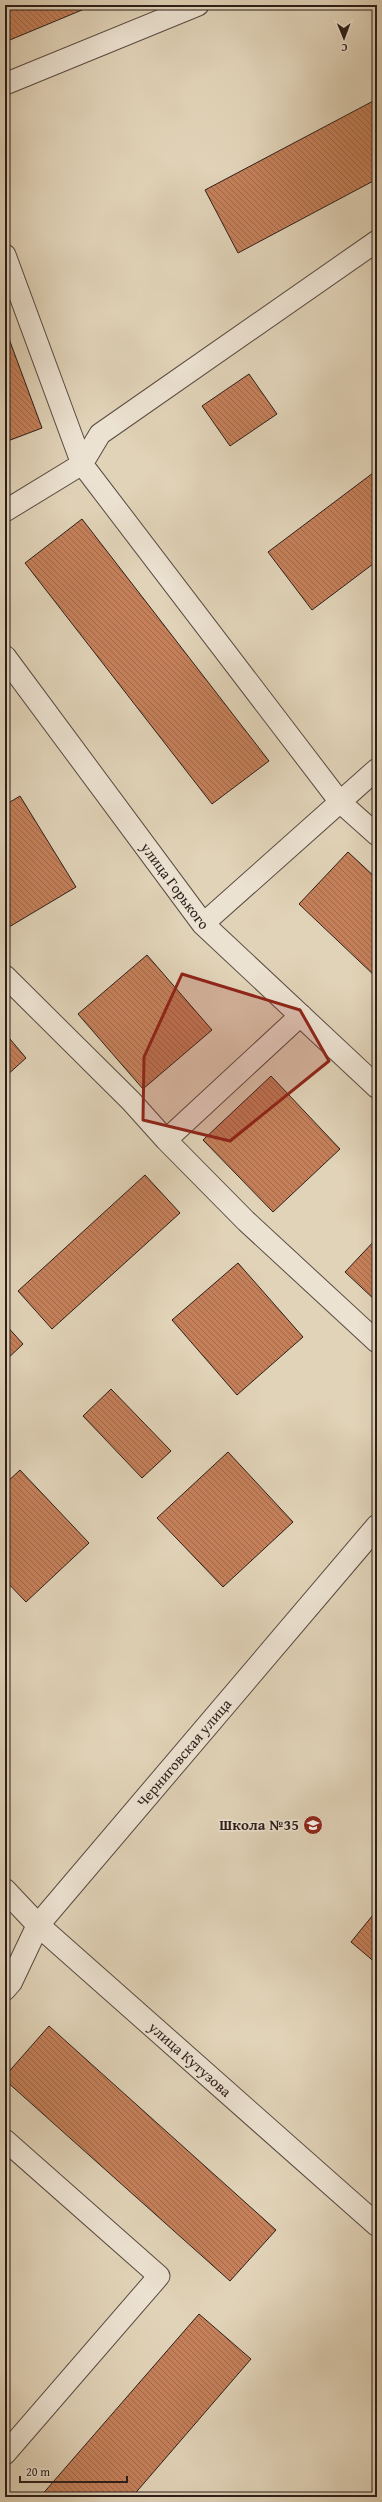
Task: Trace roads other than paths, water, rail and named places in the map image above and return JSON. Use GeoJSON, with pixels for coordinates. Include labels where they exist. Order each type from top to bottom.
{"type":"FeatureCollection","features":[{"type":"Feature","properties":{"kind":"street","name":"улица Горького"},"geometry":{"type":"LineString","coordinates":[[5,657],[204,924],[377,1087]]}},
{"type":"Feature","properties":{"kind":"street","name":"Черниговская улица"},"geometry":{"type":"LineString","coordinates":[[5,1989],[11,1982],[38,1925],[377,1526]]}},
{"type":"Feature","properties":{"kind":"street","name":"улица Кутузова"},"geometry":{"type":"LineString","coordinates":[[5,1890],[38,1925],[377,2226]]}},
{"type":"Feature","properties":{"kind":"lane"},"geometry":{"type":"LineString","coordinates":[[5,84],[198,5]]}},
{"type":"Feature","properties":{"kind":"lane"},"geometry":{"type":"LineString","coordinates":[[5,511],[82,464],[100,434],[377,241]]}},
{"type":"Feature","properties":{"kind":"lane"},"geometry":{"type":"LineString","coordinates":[[5,255],[82,464],[340,802],[377,835]]}},
{"type":"Feature","properties":{"kind":"lane"},"geometry":{"type":"LineString","coordinates":[[204,924],[377,769]]}},
{"type":"Feature","properties":{"kind":"lane"},"geometry":{"type":"LineString","coordinates":[[5,976],[131,1101],[166,1140],[246,1221],[377,1342]]}},
{"type":"Feature","properties":{"kind":"lane"},"geometry":{"type":"LineString","coordinates":[[166,1140],[301,1016]]}},
{"type":"Feature","properties":{"kind":"lane"},"geometry":{"type":"LineString","coordinates":[[5,2140],[159,2276],[5,2454]]}},
{"type":"Feature","properties":{"kind":"place","name":"Школа №35"},"geometry":{"type":"Point","coordinates":[313,1825]}}]}
